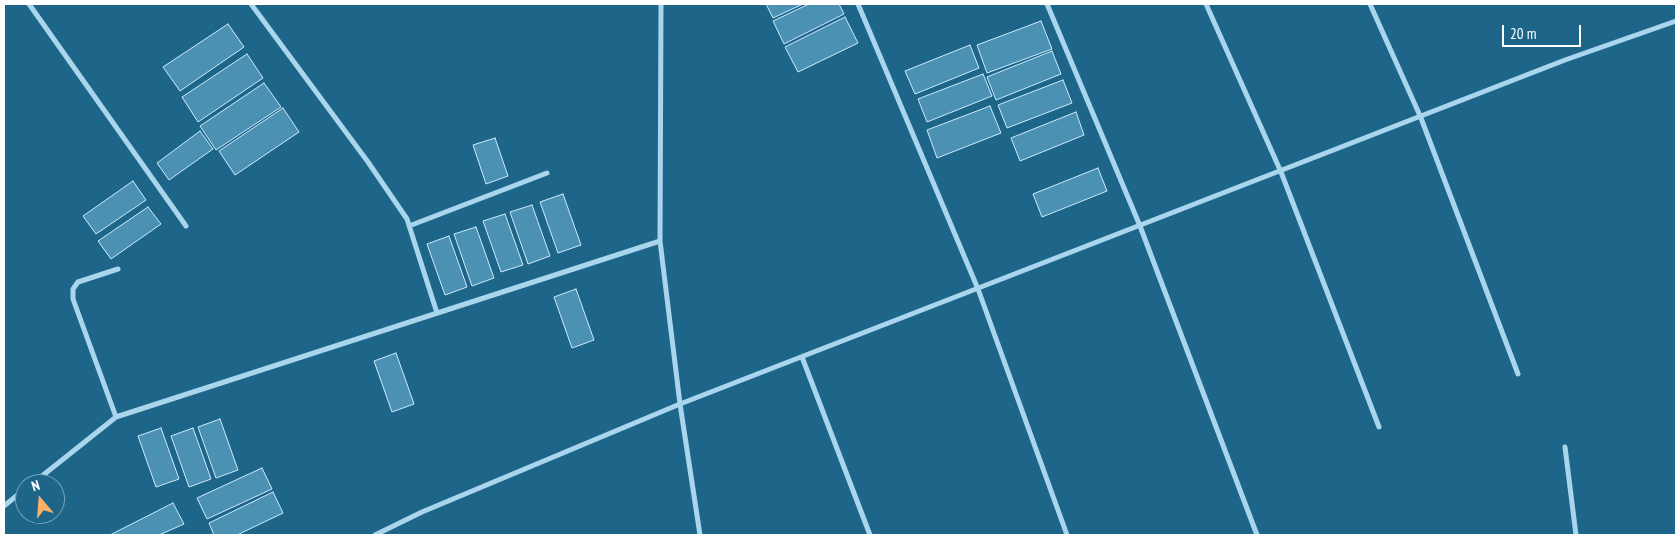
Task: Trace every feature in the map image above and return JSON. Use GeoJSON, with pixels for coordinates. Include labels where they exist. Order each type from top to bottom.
{"type":"FeatureCollection","features":[{"type":"Feature","properties":{"kind":"street"},"geometry":{"type":"LineString","coordinates":[[29,4],[186,226]]}},
{"type":"Feature","properties":{"kind":"street"},"geometry":{"type":"LineString","coordinates":[[251,4],[368,162],[409,226],[437,313]]}},
{"type":"Feature","properties":{"kind":"street"},"geometry":{"type":"LineString","coordinates":[[661,4],[660,241],[680,404],[700,535]]}},
{"type":"Feature","properties":{"kind":"street"},"geometry":{"type":"LineString","coordinates":[[858,4],[978,289],[1067,535]]}},
{"type":"Feature","properties":{"kind":"street"},"geometry":{"type":"LineString","coordinates":[[1047,4],[1140,226],[1257,535]]}},
{"type":"Feature","properties":{"kind":"street"},"geometry":{"type":"LineString","coordinates":[[1206,4],[1281,172],[1379,427]]}},
{"type":"Feature","properties":{"kind":"street"},"geometry":{"type":"LineString","coordinates":[[1370,4],[1421,118],[1518,374]]}},
{"type":"Feature","properties":{"kind":"street"},"geometry":{"type":"LineString","coordinates":[[375,535],[422,512],[680,404],[1421,118],[1565,60],[1676,21]]}},
{"type":"Feature","properties":{"kind":"street"},"geometry":{"type":"LineString","coordinates":[[409,226],[547,173]]}},
{"type":"Feature","properties":{"kind":"street"},"geometry":{"type":"LineString","coordinates":[[45,474],[116,417],[660,241]]}},
{"type":"Feature","properties":{"kind":"street"},"geometry":{"type":"LineString","coordinates":[[116,417],[72,299],[73,289],[78,282],[118,269]]}},
{"type":"Feature","properties":{"kind":"street"},"geometry":{"type":"LineString","coordinates":[[802,357],[870,535]]}},
{"type":"Feature","properties":{"kind":"street"},"geometry":{"type":"LineString","coordinates":[[1566,447],[1576,535]]}},
{"type":"Feature","properties":{"kind":"street"},"geometry":{"type":"LineString","coordinates":[[4,506],[15,497]]}},
{"type":"Feature","properties":{"kind":"building"},"geometry":{"type":"Polygon","coordinates":[[[766,4],[803,4],[773,18],[766,4]]]}},
{"type":"Feature","properties":{"kind":"building"},"geometry":{"type":"Polygon","coordinates":[[[809,4],[839,4],[844,14],[784,44],[773,21],[809,4]]]}},
{"type":"Feature","properties":{"kind":"building"},"geometry":{"type":"Polygon","coordinates":[[[845,17],[858,43],[798,72],[785,47],[845,17]]]}},
{"type":"Feature","properties":{"kind":"building"},"geometry":{"type":"Polygon","coordinates":[[[1041,21],[1052,49],[987,73],[977,45],[1041,21]]]}},
{"type":"Feature","properties":{"kind":"building"},"geometry":{"type":"Polygon","coordinates":[[[228,24],[244,47],[180,91],[163,67],[228,24]]]}},
{"type":"Feature","properties":{"kind":"building"},"geometry":{"type":"Polygon","coordinates":[[[970,45],[979,68],[915,94],[905,71],[970,45]]]}},
{"type":"Feature","properties":{"kind":"building"},"geometry":{"type":"Polygon","coordinates":[[[1052,51],[1061,74],[996,100],[987,77],[1052,51]]]}},
{"type":"Feature","properties":{"kind":"building"},"geometry":{"type":"Polygon","coordinates":[[[247,54],[263,78],[198,122],[182,97],[247,54]]]}},
{"type":"Feature","properties":{"kind":"building"},"geometry":{"type":"Polygon","coordinates":[[[983,74],[992,96],[927,122],[918,99],[983,74]]]}},
{"type":"Feature","properties":{"kind":"building"},"geometry":{"type":"Polygon","coordinates":[[[1063,80],[1072,103],[1007,128],[998,105],[1063,80]]]}},
{"type":"Feature","properties":{"kind":"building"},"geometry":{"type":"Polygon","coordinates":[[[264,83],[281,107],[216,150],[200,126],[264,83]]]}},
{"type":"Feature","properties":{"kind":"building"},"geometry":{"type":"Polygon","coordinates":[[[990,106],[1001,133],[937,158],[927,130],[990,106]]]}},
{"type":"Feature","properties":{"kind":"building"},"geometry":{"type":"Polygon","coordinates":[[[283,108],[299,132],[235,175],[219,151],[283,108]]]}},
{"type":"Feature","properties":{"kind":"building"},"geometry":{"type":"Polygon","coordinates":[[[1076,112],[1084,135],[1020,161],[1011,138],[1076,112]]]}},
{"type":"Feature","properties":{"kind":"building"},"geometry":{"type":"Polygon","coordinates":[[[200,131],[213,149],[169,180],[157,163],[200,131]]]}},
{"type":"Feature","properties":{"kind":"building"},"geometry":{"type":"Polygon","coordinates":[[[495,138],[508,176],[486,184],[473,145],[495,138]]]}},
{"type":"Feature","properties":{"kind":"building"},"geometry":{"type":"Polygon","coordinates":[[[1098,168],[1107,191],[1042,217],[1033,194],[1098,168]]]}},
{"type":"Feature","properties":{"kind":"building"},"geometry":{"type":"Polygon","coordinates":[[[133,181],[146,200],[96,234],[83,216],[133,181]]]}},
{"type":"Feature","properties":{"kind":"building"},"geometry":{"type":"Polygon","coordinates":[[[563,194],[581,245],[558,253],[540,202],[563,194]]]}},
{"type":"Feature","properties":{"kind":"building"},"geometry":{"type":"Polygon","coordinates":[[[532,205],[550,256],[528,264],[510,212],[532,205]]]}},
{"type":"Feature","properties":{"kind":"building"},"geometry":{"type":"Polygon","coordinates":[[[148,207],[161,224],[111,259],[98,241],[148,207]]]}},
{"type":"Feature","properties":{"kind":"building"},"geometry":{"type":"Polygon","coordinates":[[[505,214],[523,265],[501,272],[483,221],[505,214]]]}},
{"type":"Feature","properties":{"kind":"building"},"geometry":{"type":"Polygon","coordinates":[[[476,227],[494,278],[472,286],[454,234],[476,227]]]}},
{"type":"Feature","properties":{"kind":"building"},"geometry":{"type":"Polygon","coordinates":[[[449,236],[467,287],[445,295],[427,244],[449,236]]]}},
{"type":"Feature","properties":{"kind":"building"},"geometry":{"type":"Polygon","coordinates":[[[576,289],[594,340],[572,348],[554,297],[576,289]]]}},
{"type":"Feature","properties":{"kind":"building"},"geometry":{"type":"Polygon","coordinates":[[[396,353],[414,404],[392,412],[374,361],[396,353]]]}},
{"type":"Feature","properties":{"kind":"building"},"geometry":{"type":"Polygon","coordinates":[[[220,419],[238,470],[216,478],[198,427],[220,419]]]}},
{"type":"Feature","properties":{"kind":"building"},"geometry":{"type":"Polygon","coordinates":[[[161,428],[179,479],[156,487],[138,436],[161,428]]]}},
{"type":"Feature","properties":{"kind":"building"},"geometry":{"type":"Polygon","coordinates":[[[193,428],[211,479],[189,487],[171,436],[193,428]]]}},
{"type":"Feature","properties":{"kind":"building"},"geometry":{"type":"Polygon","coordinates":[[[262,468],[272,489],[207,519],[197,498],[262,468]]]}},
{"type":"Feature","properties":{"kind":"building"},"geometry":{"type":"Polygon","coordinates":[[[273,492],[283,513],[237,535],[214,535],[209,523],[273,492]]]}},
{"type":"Feature","properties":{"kind":"building"},"geometry":{"type":"Polygon","coordinates":[[[173,503],[184,524],[159,535],[110,535],[173,503]]]}}]}
